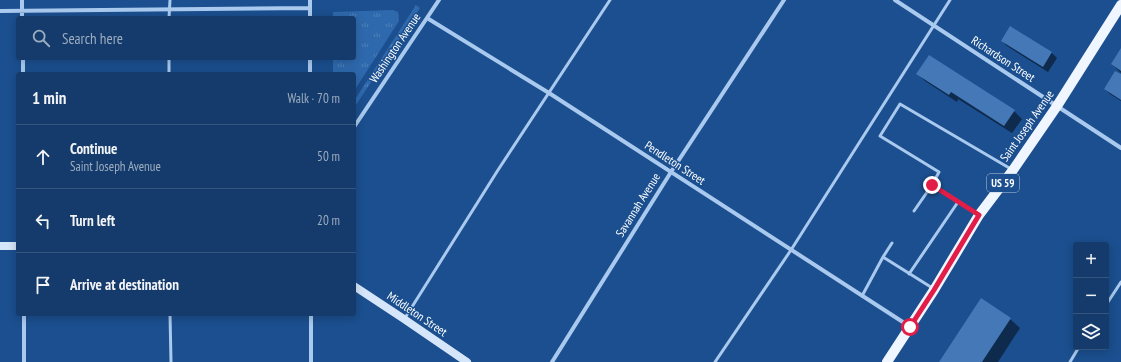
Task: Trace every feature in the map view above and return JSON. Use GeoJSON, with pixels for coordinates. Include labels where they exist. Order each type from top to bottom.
{"type":"FeatureCollection","features":[{"type":"Feature","properties":{"kind":"main road","name":"Saint Joseph Avenue"},"geometry":{"type":"LineString","coordinates":[[887,362],[934,290],[979,215],[1013,170],[1057,106],[1121,5]]}},
{"type":"Feature","properties":{"kind":"street"},"geometry":{"type":"LineString","coordinates":[[22,0],[22,16]]}},
{"type":"Feature","properties":{"kind":"street"},"geometry":{"type":"LineString","coordinates":[[310,0],[310,16]]}},
{"type":"Feature","properties":{"kind":"street","name":"Washington Avenue"},"geometry":{"type":"LineString","coordinates":[[356,124],[439,0]]}},
{"type":"Feature","properties":{"kind":"street","name":"Savannah Avenue"},"geometry":{"type":"LineString","coordinates":[[552,362],[671,172],[784,0]]}},
{"type":"Feature","properties":{"kind":"street","name":"Richardson Street"},"geometry":{"type":"LineString","coordinates":[[895,0],[1121,148]]}},
{"type":"Feature","properties":{"kind":"street"},"geometry":{"type":"LineString","coordinates":[[0,11],[310,8]]}},
{"type":"Feature","properties":{"kind":"street","name":"Pendleton Street"},"geometry":{"type":"LineString","coordinates":[[427,18],[549,93],[910,327]]}},
{"type":"Feature","properties":{"kind":"street"},"geometry":{"type":"LineString","coordinates":[[23,60],[23,72]]}},
{"type":"Feature","properties":{"kind":"street"},"geometry":{"type":"LineString","coordinates":[[310,60],[310,72]]}},
{"type":"Feature","properties":{"kind":"street"},"geometry":{"type":"LineString","coordinates":[[0,246],[16,246]]}},
{"type":"Feature","properties":{"kind":"street","name":"Middleton Street"},"geometry":{"type":"LineString","coordinates":[[356,287],[466,362]]}},
{"type":"Feature","properties":{"kind":"street"},"geometry":{"type":"LineString","coordinates":[[24,316],[24,362]]}},
{"type":"Feature","properties":{"kind":"street"},"geometry":{"type":"LineString","coordinates":[[311,316],[311,362]]}},
{"type":"Feature","properties":{"kind":"lane"},"geometry":{"type":"LineString","coordinates":[[170,0],[170,16]]}},
{"type":"Feature","properties":{"kind":"lane"},"geometry":{"type":"LineString","coordinates":[[404,319],[498,170],[610,0]]}},
{"type":"Feature","properties":{"kind":"lane"},"geometry":{"type":"LineString","coordinates":[[715,362],[791,250],[950,0]]}},
{"type":"Feature","properties":{"kind":"lane"},"geometry":{"type":"LineString","coordinates":[[169,60],[169,72]]}},
{"type":"Feature","properties":{"kind":"lane"},"geometry":{"type":"LineString","coordinates":[[914,211],[939,172],[880,136],[900,104],[1013,170]]}},
{"type":"Feature","properties":{"kind":"lane"},"geometry":{"type":"LineString","coordinates":[[932,185],[979,215]]}},
{"type":"Feature","properties":{"kind":"lane"},"geometry":{"type":"LineString","coordinates":[[909,274],[958,202]]}},
{"type":"Feature","properties":{"kind":"lane"},"geometry":{"type":"LineString","coordinates":[[862,296],[892,243]]}},
{"type":"Feature","properties":{"kind":"lane"},"geometry":{"type":"LineString","coordinates":[[883,257],[934,290]]}},
{"type":"Feature","properties":{"kind":"lane"},"geometry":{"type":"LineString","coordinates":[[1109,300],[1121,282]]}},
{"type":"Feature","properties":{"kind":"lane"},"geometry":{"type":"LineString","coordinates":[[170,316],[171,362]]}},
{"type":"Feature","properties":{"kind":"lane"},"geometry":{"type":"LineString","coordinates":[[1070,362],[1078,350]]}},
{"type":"Feature","properties":{"kind":"green space"},"geometry":{"type":"Polygon","coordinates":[[[416,5],[420,8],[356,105],[356,98],[416,5]]]}},
{"type":"Feature","properties":{"kind":"green space"},"geometry":{"type":"Polygon","coordinates":[[[393,10],[398,12],[399,21],[356,88],[356,72],[333,72],[333,60],[356,60],[356,16],[333,16],[333,12],[393,10]]]}},
{"type":"Feature","properties":{"kind":"building"},"geometry":{"type":"Polygon","coordinates":[[[1010,26],[1052,52],[1043,67],[1001,41],[1010,26]]]}},
{"type":"Feature","properties":{"kind":"building"},"geometry":{"type":"Polygon","coordinates":[[[1121,48],[1121,71],[1111,64],[1121,48]]]}},
{"type":"Feature","properties":{"kind":"building"},"geometry":{"type":"Polygon","coordinates":[[[929,55],[1015,110],[1004,126],[951,92],[949,95],[916,74],[929,55]]]}},
{"type":"Feature","properties":{"kind":"building"},"geometry":{"type":"Polygon","coordinates":[[[1115,71],[1121,74],[1121,100],[1104,89],[1115,71]]]}},
{"type":"Feature","properties":{"kind":"building"},"geometry":{"type":"Polygon","coordinates":[[[981,298],[1011,318],[982,362],[939,362],[981,298]]]}},
{"type":"Feature","properties":{"kind":"route"},"geometry":{"type":"LineString","coordinates":[[910,327],[979,215],[932,185]]}}]}
